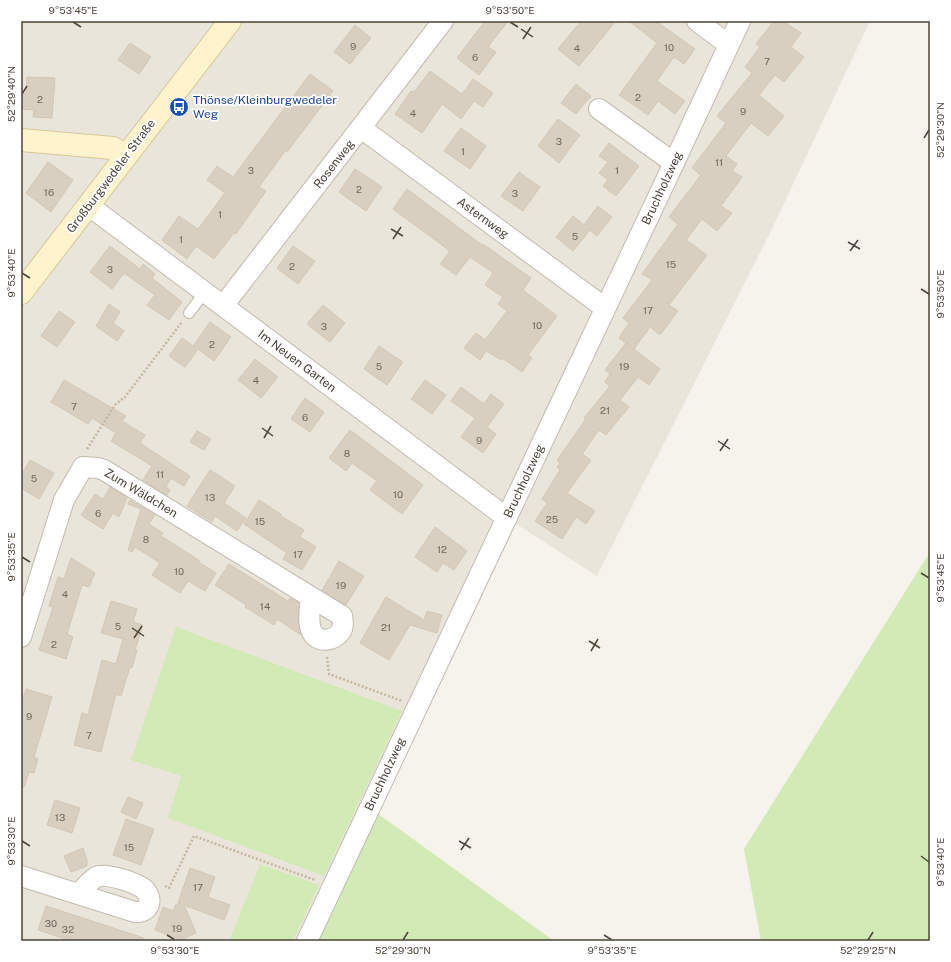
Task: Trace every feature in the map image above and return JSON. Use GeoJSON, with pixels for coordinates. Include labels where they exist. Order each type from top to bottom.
{"type":"FeatureCollection","features":[{"type":"Feature","properties":{"kind":"street","name":"Großburgwedeler Straße"},"geometry":{"type":"LineString","coordinates":[[21,293],[230,21]]}},
{"type":"Feature","properties":{"kind":"street","name":"Rosenweg"},"geometry":{"type":"LineString","coordinates":[[223,306],[443,21]]}},
{"type":"Feature","properties":{"kind":"street"},"geometry":{"type":"LineString","coordinates":[[697,21],[728,45]]}},
{"type":"Feature","properties":{"kind":"street","name":"Bruchholzweg"},"geometry":{"type":"LineString","coordinates":[[307,941],[740,21]]}},
{"type":"Feature","properties":{"kind":"street"},"geometry":{"type":"LineString","coordinates":[[599,109],[674,163]]}},
{"type":"Feature","properties":{"kind":"street","name":"Asternweg"},"geometry":{"type":"LineString","coordinates":[[361,128],[605,308]]}},
{"type":"Feature","properties":{"kind":"street"},"geometry":{"type":"LineString","coordinates":[[21,140],[112,148],[126,156]]}},
{"type":"Feature","properties":{"kind":"street","name":"Im Neuen Garten"},"geometry":{"type":"LineString","coordinates":[[88,205],[506,518]]}},
{"type":"Feature","properties":{"kind":"street"},"geometry":{"type":"LineString","coordinates":[[21,637],[64,500],[83,467]]}},
{"type":"Feature","properties":{"kind":"street","name":"Zum Wäldchen"},"geometry":{"type":"LineString","coordinates":[[83,467],[104,470],[342,616],[342,630],[334,638],[326,640]]}},
{"type":"Feature","properties":{"kind":"street"},"geometry":{"type":"LineString","coordinates":[[311,598],[310,623],[312,633],[318,638],[326,640]]}},
{"type":"Feature","properties":{"kind":"street"},"geometry":{"type":"LineString","coordinates":[[21,876],[78,894]]}},
{"type":"Feature","properties":{"kind":"lane"},"geometry":{"type":"LineString","coordinates":[[189,313],[205,292]]}},
{"type":"Feature","properties":{"kind":"path"},"geometry":{"type":"LineString","coordinates":[[83,467],[84,454],[115,405],[125,397],[189,313]]}},
{"type":"Feature","properties":{"kind":"path"},"geometry":{"type":"LineString","coordinates":[[326,640],[329,674],[418,706]]}},
{"type":"Feature","properties":{"kind":"path"},"geometry":{"type":"LineString","coordinates":[[159,884],[169,888],[194,836],[333,886]]}},
{"type":"Feature","properties":{"kind":"shaded area"},"geometry":{"type":"Polygon","coordinates":[[[21,21],[870,21],[771,231],[597,576],[507,518],[299,941],[21,941],[21,21]]]}},
{"type":"Feature","properties":{"kind":"green space"},"geometry":{"type":"Polygon","coordinates":[[[930,552],[930,941],[761,941],[744,849],[930,552]]]}},
{"type":"Feature","properties":{"kind":"green space"},"geometry":{"type":"Polygon","coordinates":[[[176,627],[402,711],[324,876],[168,818],[181,776],[131,760],[176,627]]]}},
{"type":"Feature","properties":{"kind":"green space"},"geometry":{"type":"Polygon","coordinates":[[[377,813],[554,941],[316,941],[377,813]]]}},
{"type":"Feature","properties":{"kind":"green space"},"geometry":{"type":"Polygon","coordinates":[[[260,864],[319,885],[293,941],[229,941],[260,864]]]}},
{"type":"Feature","properties":{"kind":"building"},"geometry":{"type":"Polygon","coordinates":[[[485,21],[508,21],[488,47],[496,52],[479,75],[457,58],[485,21]]]}},
{"type":"Feature","properties":{"kind":"building"},"geometry":{"type":"Polygon","coordinates":[[[581,21],[616,21],[579,66],[558,49],[581,21]]]}},
{"type":"Feature","properties":{"kind":"building"},"geometry":{"type":"Polygon","coordinates":[[[629,21],[656,21],[695,49],[684,64],[674,57],[657,81],[685,101],[675,114],[658,101],[648,115],[619,95],[657,43],[629,21]]]}},
{"type":"Feature","properties":{"kind":"building"},"geometry":{"type":"Polygon","coordinates":[[[774,21],[783,21],[801,33],[791,47],[804,57],[784,82],[775,75],[759,95],[784,116],[768,136],[751,123],[726,156],[737,164],[732,171],[742,177],[721,206],[732,213],[717,231],[702,219],[686,240],[707,255],[669,305],[678,311],[660,335],[650,327],[634,349],[619,338],[629,323],[623,318],[652,280],[642,274],[678,224],[669,217],[701,175],[692,168],[726,123],[717,116],[752,73],[745,67],[760,47],[756,44],[774,21]]]}},
{"type":"Feature","properties":{"kind":"building"},"geometry":{"type":"Polygon","coordinates":[[[355,25],[371,38],[350,64],[334,52],[355,25]]]}},
{"type":"Feature","properties":{"kind":"building"},"geometry":{"type":"Polygon","coordinates":[[[130,43],[151,57],[139,74],[118,60],[130,43]]]}},
{"type":"Feature","properties":{"kind":"building"},"geometry":{"type":"Polygon","coordinates":[[[430,71],[462,94],[473,79],[493,93],[483,107],[474,101],[461,119],[442,104],[422,133],[395,114],[411,91],[414,92],[430,71]]]}},
{"type":"Feature","properties":{"kind":"building"},"geometry":{"type":"Polygon","coordinates":[[[310,74],[333,91],[287,152],[285,151],[259,187],[266,191],[236,234],[234,233],[214,259],[196,246],[187,259],[162,240],[179,216],[198,229],[225,193],[207,180],[217,166],[233,177],[310,74]]]}},
{"type":"Feature","properties":{"kind":"building"},"geometry":{"type":"Polygon","coordinates":[[[27,77],[55,78],[52,118],[33,117],[34,110],[21,109],[21,93],[26,94],[27,77]]]}},
{"type":"Feature","properties":{"kind":"building"},"geometry":{"type":"Polygon","coordinates":[[[576,84],[591,96],[576,114],[561,103],[576,84]]]}},
{"type":"Feature","properties":{"kind":"building"},"geometry":{"type":"Polygon","coordinates":[[[558,119],[580,135],[559,163],[538,146],[558,119]]]}},
{"type":"Feature","properties":{"kind":"building"},"geometry":{"type":"Polygon","coordinates":[[[461,128],[486,146],[470,169],[444,151],[461,128]]]}},
{"type":"Feature","properties":{"kind":"building"},"geometry":{"type":"Polygon","coordinates":[[[609,143],[639,166],[616,196],[603,186],[608,180],[599,173],[608,162],[599,156],[609,143]]]}},
{"type":"Feature","properties":{"kind":"building"},"geometry":{"type":"Polygon","coordinates":[[[48,162],[73,180],[51,212],[26,193],[48,162]]]}},
{"type":"Feature","properties":{"kind":"building"},"geometry":{"type":"Polygon","coordinates":[[[355,169],[382,187],[366,211],[339,192],[355,169]]]}},
{"type":"Feature","properties":{"kind":"building"},"geometry":{"type":"Polygon","coordinates":[[[519,172],[540,187],[523,211],[501,196],[519,172]]]}},
{"type":"Feature","properties":{"kind":"building"},"geometry":{"type":"Polygon","coordinates":[[[407,189],[482,245],[483,244],[531,278],[523,290],[557,316],[528,355],[532,358],[522,372],[502,358],[501,360],[486,351],[480,360],[464,348],[476,333],[485,340],[507,311],[498,304],[503,297],[485,285],[493,273],[470,257],[456,275],[440,264],[450,251],[393,209],[407,189]]]}},
{"type":"Feature","properties":{"kind":"building"},"geometry":{"type":"Polygon","coordinates":[[[598,206],[612,217],[597,236],[590,230],[573,251],[556,237],[573,216],[584,225],[598,206]]]}},
{"type":"Feature","properties":{"kind":"building"},"geometry":{"type":"Polygon","coordinates":[[[110,246],[140,269],[143,264],[155,274],[152,278],[182,302],[169,320],[147,305],[155,295],[124,273],[112,289],[90,272],[110,246]]]}},
{"type":"Feature","properties":{"kind":"building"},"geometry":{"type":"Polygon","coordinates":[[[293,246],[315,261],[298,284],[277,268],[293,246]]]}},
{"type":"Feature","properties":{"kind":"building"},"geometry":{"type":"Polygon","coordinates":[[[109,304],[120,312],[113,323],[124,331],[117,341],[96,326],[109,304]]]}},
{"type":"Feature","properties":{"kind":"building"},"geometry":{"type":"Polygon","coordinates":[[[323,305],[345,323],[330,342],[307,324],[323,305]]]}},
{"type":"Feature","properties":{"kind":"building"},"geometry":{"type":"Polygon","coordinates":[[[59,311],[75,322],[57,347],[41,336],[59,311]]]}},
{"type":"Feature","properties":{"kind":"building"},"geometry":{"type":"Polygon","coordinates":[[[210,322],[231,337],[214,361],[198,349],[185,367],[169,356],[182,338],[193,346],[210,322]]]}},
{"type":"Feature","properties":{"kind":"building"},"geometry":{"type":"Polygon","coordinates":[[[626,343],[660,369],[649,385],[638,377],[620,400],[629,407],[606,435],[599,430],[582,454],[591,460],[567,493],[595,511],[586,524],[576,517],[562,539],[535,521],[547,503],[542,499],[560,470],[557,467],[560,463],[557,460],[586,419],[584,418],[610,386],[605,382],[610,374],[605,370],[626,343]]]}},
{"type":"Feature","properties":{"kind":"building"},"geometry":{"type":"Polygon","coordinates":[[[379,346],[403,362],[387,385],[364,369],[379,346]]]}},
{"type":"Feature","properties":{"kind":"building"},"geometry":{"type":"Polygon","coordinates":[[[255,359],[278,377],[261,398],[238,380],[255,359]]]}},
{"type":"Feature","properties":{"kind":"building"},"geometry":{"type":"Polygon","coordinates":[[[64,380],[126,416],[122,421],[145,435],[140,443],[190,476],[184,486],[171,478],[166,487],[170,490],[167,495],[143,480],[152,466],[111,441],[116,433],[92,418],[88,424],[51,402],[64,380]]]}},
{"type":"Feature","properties":{"kind":"building"},"geometry":{"type":"Polygon","coordinates":[[[425,380],[446,395],[432,414],[411,399],[425,380]]]}},
{"type":"Feature","properties":{"kind":"building"},"geometry":{"type":"Polygon","coordinates":[[[461,387],[484,404],[491,394],[504,404],[487,427],[496,434],[483,453],[461,437],[475,418],[451,401],[461,387]]]}},
{"type":"Feature","properties":{"kind":"building"},"geometry":{"type":"Polygon","coordinates":[[[305,398],[324,412],[310,432],[291,419],[305,398]]]}},
{"type":"Feature","properties":{"kind":"building"},"geometry":{"type":"Polygon","coordinates":[[[350,430],[423,485],[402,514],[370,490],[377,481],[352,463],[346,471],[329,458],[350,430]]]}},
{"type":"Feature","properties":{"kind":"building"},"geometry":{"type":"Polygon","coordinates":[[[197,431],[211,439],[204,450],[190,442],[197,431]]]}},
{"type":"Feature","properties":{"kind":"building"},"geometry":{"type":"Polygon","coordinates":[[[30,460],[54,473],[39,499],[21,488],[21,476],[30,460]]]}},
{"type":"Feature","properties":{"kind":"building"},"geometry":{"type":"Polygon","coordinates":[[[210,470],[235,486],[224,503],[246,518],[237,531],[215,516],[212,522],[187,506],[210,470]]]}},
{"type":"Feature","properties":{"kind":"building"},"geometry":{"type":"Polygon","coordinates":[[[110,487],[127,498],[119,517],[113,513],[103,529],[81,515],[95,494],[103,499],[110,487]]]}},
{"type":"Feature","properties":{"kind":"building"},"geometry":{"type":"Polygon","coordinates":[[[130,500],[155,515],[149,524],[163,533],[161,536],[216,573],[205,591],[188,581],[180,593],[152,575],[160,563],[135,547],[132,552],[128,550],[141,509],[128,504],[130,500]]]}},
{"type":"Feature","properties":{"kind":"building"},"geometry":{"type":"Polygon","coordinates":[[[259,500],[304,530],[300,537],[316,547],[302,570],[283,559],[287,553],[244,524],[259,500]]]}},
{"type":"Feature","properties":{"kind":"building"},"geometry":{"type":"Polygon","coordinates":[[[435,527],[467,551],[454,570],[443,563],[437,572],[415,557],[435,527]]]}},
{"type":"Feature","properties":{"kind":"building"},"geometry":{"type":"Polygon","coordinates":[[[71,558],[95,573],[89,587],[82,585],[67,634],[73,637],[66,659],[39,650],[53,607],[49,606],[58,577],[64,579],[71,558]]]}},
{"type":"Feature","properties":{"kind":"building"},"geometry":{"type":"Polygon","coordinates":[[[339,561],[364,576],[346,605],[322,590],[339,561]]]}},
{"type":"Feature","properties":{"kind":"building"},"geometry":{"type":"Polygon","coordinates":[[[229,564],[288,601],[290,598],[299,603],[298,620],[301,635],[277,619],[274,625],[245,607],[246,605],[215,585],[229,564]]]}},
{"type":"Feature","properties":{"kind":"building"},"geometry":{"type":"Polygon","coordinates":[[[386,597],[424,620],[427,611],[442,615],[437,633],[410,625],[389,660],[360,643],[386,597]]]}},
{"type":"Feature","properties":{"kind":"building"},"geometry":{"type":"Polygon","coordinates":[[[111,601],[137,609],[133,622],[143,625],[135,650],[137,650],[132,668],[130,667],[121,696],[116,694],[101,752],[74,745],[82,713],[88,715],[102,660],[116,664],[123,639],[101,633],[111,601]]]}},
{"type":"Feature","properties":{"kind":"building"},"geometry":{"type":"Polygon","coordinates":[[[26,689],[52,697],[34,757],[38,759],[34,773],[29,772],[24,787],[21,787],[21,704],[26,689]]]}},
{"type":"Feature","properties":{"kind":"building"},"geometry":{"type":"Polygon","coordinates":[[[128,797],[143,803],[136,819],[121,812],[128,797]]]}},
{"type":"Feature","properties":{"kind":"building"},"geometry":{"type":"Polygon","coordinates":[[[55,800],[80,808],[72,833],[47,825],[55,800]]]}},
{"type":"Feature","properties":{"kind":"building"},"geometry":{"type":"Polygon","coordinates":[[[126,819],[154,829],[141,865],[113,855],[126,819]]]}},
{"type":"Feature","properties":{"kind":"building"},"geometry":{"type":"Polygon","coordinates":[[[83,848],[87,860],[87,866],[71,872],[64,856],[83,848]]]}},
{"type":"Feature","properties":{"kind":"building"},"geometry":{"type":"Polygon","coordinates":[[[190,868],[215,877],[208,897],[230,905],[224,920],[178,903],[190,868]]]}},
{"type":"Feature","properties":{"kind":"building"},"geometry":{"type":"Polygon","coordinates":[[[176,904],[185,907],[196,933],[181,940],[155,930],[163,907],[173,911],[176,904]]]}},
{"type":"Feature","properties":{"kind":"building"},"geometry":{"type":"Polygon","coordinates":[[[46,906],[144,938],[143,941],[71,941],[38,930],[46,906]]]}},
{"type":"Feature","properties":{"kind":"place","name":"Thönse/Kleinburgwedeler Weg"},"geometry":{"type":"Point","coordinates":[179,107]}}]}
